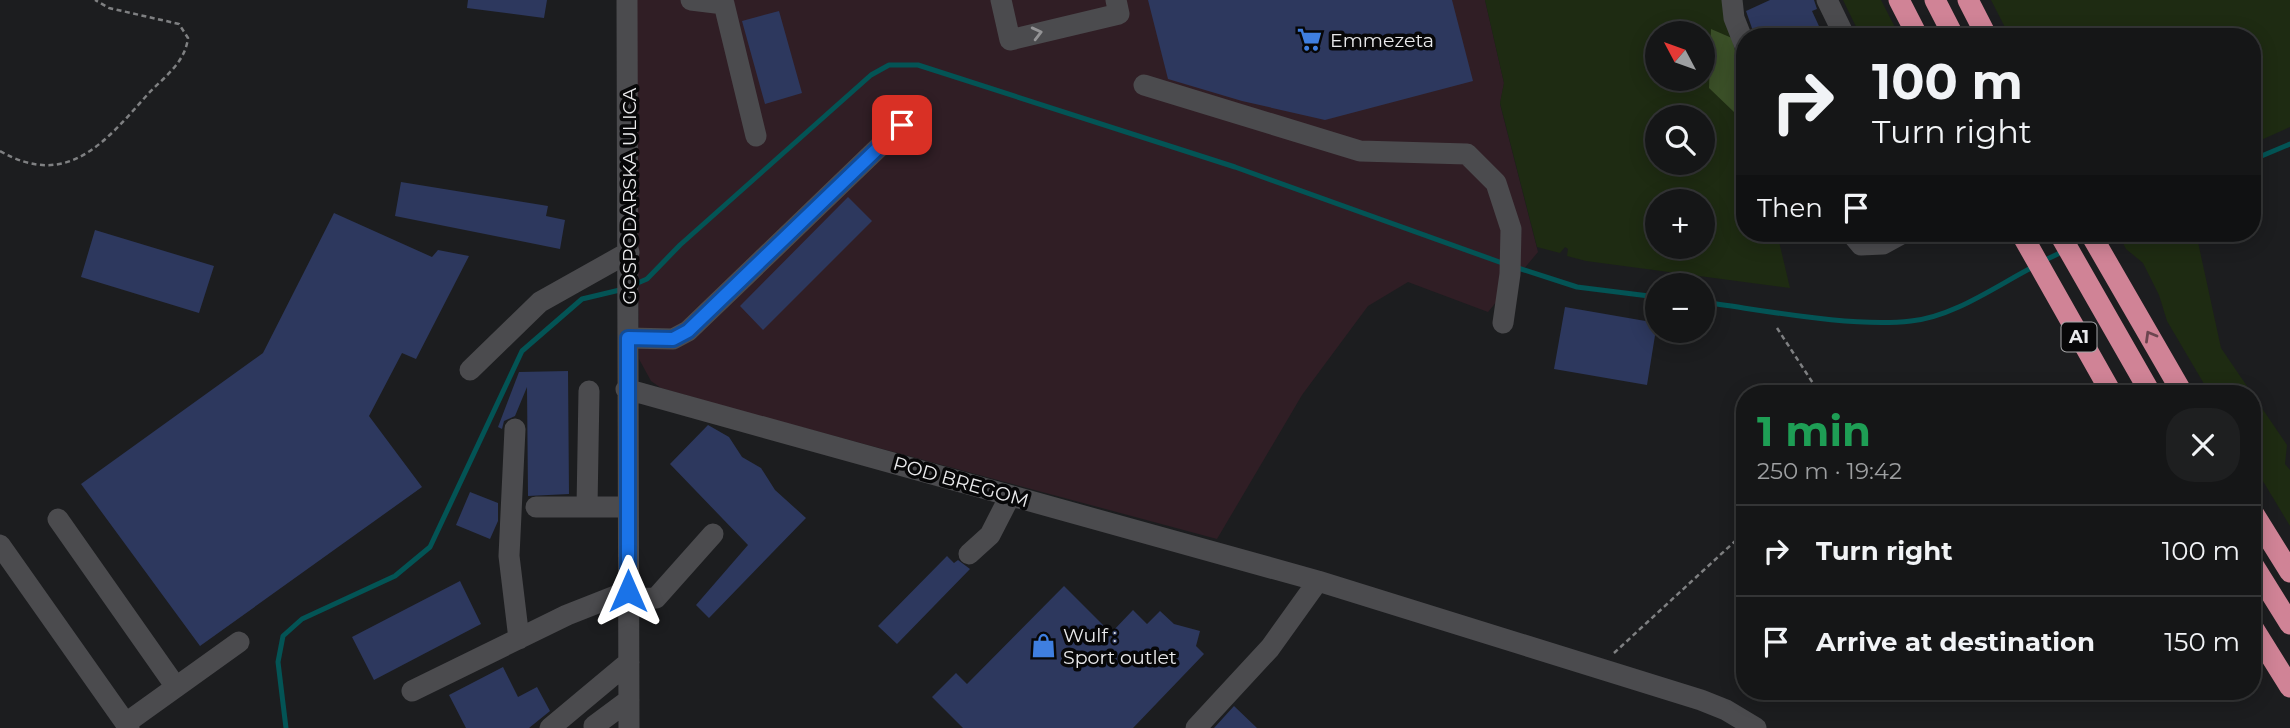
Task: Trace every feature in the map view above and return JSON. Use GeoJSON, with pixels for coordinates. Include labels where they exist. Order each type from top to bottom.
{"type":"FeatureCollection","features":[{"type":"Feature","properties":{"kind":"highway"},"geometry":{"type":"LineString","coordinates":[[1899,0],[1913,28]]}},
{"type":"Feature","properties":{"kind":"highway"},"geometry":{"type":"LineString","coordinates":[[1935,0],[1950,28]]}},
{"type":"Feature","properties":{"kind":"highway"},"geometry":{"type":"LineString","coordinates":[[1968,0],[1982,28]]}},
{"type":"Feature","properties":{"kind":"highway"},"geometry":{"type":"LineString","coordinates":[[2017,242],[2032,253]]}},
{"type":"Feature","properties":{"kind":"highway","name":"A1"},"geometry":{"type":"LineString","coordinates":[[2026,242],[2107,385]]}},
{"type":"Feature","properties":{"kind":"highway","name":"A1"},"geometry":{"type":"LineString","coordinates":[[2064,242],[2146,385]]}},
{"type":"Feature","properties":{"kind":"highway"},"geometry":{"type":"LineString","coordinates":[[2094,242],[2178,385]]}},
{"type":"Feature","properties":{"kind":"highway"},"geometry":{"type":"LineString","coordinates":[[2261,525],[2290,572]]}},
{"type":"Feature","properties":{"kind":"highway"},"geometry":{"type":"LineString","coordinates":[[2261,577],[2290,624]]}},
{"type":"Feature","properties":{"kind":"highway"},"geometry":{"type":"LineString","coordinates":[[2261,640],[2290,687]]}},
{"type":"Feature","properties":{"kind":"street","name":"GOSPODARSKA ULICA"},"geometry":{"type":"LineString","coordinates":[[627,0],[630,290],[626,389],[629,728]]}},
{"type":"Feature","properties":{"kind":"street"},"geometry":{"type":"LineString","coordinates":[[691,0],[724,4],[756,136]]}},
{"type":"Feature","properties":{"kind":"street"},"geometry":{"type":"LineString","coordinates":[[1001,0],[1010,40],[1119,13],[1116,0]]}},
{"type":"Feature","properties":{"kind":"street"},"geometry":{"type":"LineString","coordinates":[[1732,0],[1738,28]]}},
{"type":"Feature","properties":{"kind":"street"},"geometry":{"type":"LineString","coordinates":[[1827,0],[1841,28]]}},
{"type":"Feature","properties":{"kind":"street"},"geometry":{"type":"LineString","coordinates":[[1144,85],[1360,151],[1467,154],[1496,183],[1511,229],[1510,274],[1503,323]]}},
{"type":"Feature","properties":{"kind":"street"},"geometry":{"type":"LineString","coordinates":[[628,338],[673,339],[688,331],[902,125]]}},
{"type":"Feature","properties":{"kind":"street"},"geometry":{"type":"LineString","coordinates":[[1858,242],[1870,246],[1880,242]]}},
{"type":"Feature","properties":{"kind":"street"},"geometry":{"type":"LineString","coordinates":[[470,370],[540,302],[629,252]]}},
{"type":"Feature","properties":{"kind":"street","name":"POD BREGOM"},"geometry":{"type":"LineString","coordinates":[[626,389],[1318,581],[1701,700],[1726,710],[1756,728]]}},
{"type":"Feature","properties":{"kind":"street"},"geometry":{"type":"LineString","coordinates":[[587,507],[589,391]]}},
{"type":"Feature","properties":{"kind":"street"},"geometry":{"type":"LineString","coordinates":[[515,429],[509,556],[519,639]]}},
{"type":"Feature","properties":{"kind":"street"},"geometry":{"type":"LineString","coordinates":[[969,554],[994,529],[1010,496]]}},
{"type":"Feature","properties":{"kind":"street"},"geometry":{"type":"LineString","coordinates":[[536,507],[628,507]]}},
{"type":"Feature","properties":{"kind":"street"},"geometry":{"type":"LineString","coordinates":[[58,520],[176,687]]}},
{"type":"Feature","properties":{"kind":"street"},"geometry":{"type":"LineString","coordinates":[[412,691],[567,615],[628,595],[656,598],[713,534]]}},
{"type":"Feature","properties":{"kind":"street"},"geometry":{"type":"LineString","coordinates":[[0,545],[128,726],[176,687],[239,642]]}},
{"type":"Feature","properties":{"kind":"street"},"geometry":{"type":"LineString","coordinates":[[1196,728],[1270,648],[1318,581]]}},
{"type":"Feature","properties":{"kind":"street"},"geometry":{"type":"LineString","coordinates":[[550,728],[629,662]]}},
{"type":"Feature","properties":{"kind":"street"},"geometry":{"type":"LineString","coordinates":[[594,726],[629,700]]}},
{"type":"Feature","properties":{"kind":"path"},"geometry":{"type":"LineString","coordinates":[[0,151],[29,164],[53,167],[89,152],[118,130],[183,55],[188,38],[179,24],[109,8],[95,0]]}},
{"type":"Feature","properties":{"kind":"path"},"geometry":{"type":"LineString","coordinates":[[1777,328],[1814,385]]}},
{"type":"Feature","properties":{"kind":"path"},"geometry":{"type":"LineString","coordinates":[[1609,657],[1736,540]]}},
{"type":"Feature","properties":{"kind":"shaded area"},"geometry":{"type":"Polygon","coordinates":[[[635,0],[1485,0],[1504,83],[1500,104],[1538,252],[1488,312],[1408,282],[1368,306],[1302,395],[1217,539],[745,412],[661,388],[651,381],[639,359],[635,0]]]}},
{"type":"Feature","properties":{"kind":"green space"},"geometry":{"type":"Polygon","coordinates":[[[1485,0],[1724,0],[1732,38],[1715,31],[1715,21],[1645,21],[1645,91],[1713,91],[1734,112],[1736,242],[1779,242],[1790,288],[1715,278],[1715,273],[1677,273],[1586,261],[1567,256],[1568,249],[1565,247],[1560,253],[1537,247],[1500,103],[1504,83],[1485,0]]]}},
{"type":"Feature","properties":{"kind":"green space"},"geometry":{"type":"Polygon","coordinates":[[[1843,0],[1881,0],[1895,28],[1857,28],[1843,0]]]}},
{"type":"Feature","properties":{"kind":"green space"},"geometry":{"type":"Polygon","coordinates":[[[1991,0],[2290,0],[2290,127],[2261,140],[2261,28],[2005,28],[1991,0]]]}},
{"type":"Feature","properties":{"kind":"green space"},"geometry":{"type":"Polygon","coordinates":[[[1715,31],[1732,38],[1736,55],[1736,125],[1734,112],[1712,91],[1715,91],[1715,31]]]}},
{"type":"Feature","properties":{"kind":"green space"},"geometry":{"type":"Polygon","coordinates":[[[2122,242],[2198,242],[2221,348],[2246,385],[2205,385],[2167,321],[2159,295],[2143,263],[2126,249],[2122,242]]]}},
{"type":"Feature","properties":{"kind":"green space"},"geometry":{"type":"Polygon","coordinates":[[[2261,407],[2287,445],[2285,464],[2290,470],[2290,526],[2261,478],[2261,407]]]}},
{"type":"Feature","properties":{"kind":"building"},"geometry":{"type":"Polygon","coordinates":[[[468,0],[547,0],[544,18],[467,8],[468,0]]]}},
{"type":"Feature","properties":{"kind":"building","name":"Emmezeta"},"geometry":{"type":"Polygon","coordinates":[[[1148,0],[1452,0],[1473,81],[1325,120],[1242,101],[1168,79],[1148,0]]]}},
{"type":"Feature","properties":{"kind":"building"},"geometry":{"type":"Polygon","coordinates":[[[1770,0],[1814,0],[1817,9],[1812,11],[1820,28],[1752,28],[1746,11],[1770,0]]]}},
{"type":"Feature","properties":{"kind":"building"},"geometry":{"type":"Polygon","coordinates":[[[779,11],[802,93],[765,104],[742,21],[779,11]]]}},
{"type":"Feature","properties":{"kind":"building"},"geometry":{"type":"Polygon","coordinates":[[[401,182],[548,206],[546,216],[565,220],[560,249],[395,216],[401,182]]]}},
{"type":"Feature","properties":{"kind":"building"},"geometry":{"type":"Polygon","coordinates":[[[848,197],[872,221],[763,330],[740,306],[848,197]]]}},
{"type":"Feature","properties":{"kind":"building"},"geometry":{"type":"Polygon","coordinates":[[[334,213],[432,257],[438,250],[469,256],[416,359],[402,353],[369,416],[422,487],[200,646],[81,484],[263,353],[334,213]]]}},
{"type":"Feature","properties":{"kind":"building"},"geometry":{"type":"Polygon","coordinates":[[[95,230],[214,266],[199,313],[81,277],[95,230]]]}},
{"type":"Feature","properties":{"kind":"building"},"geometry":{"type":"Polygon","coordinates":[[[1565,307],[1645,321],[1645,343],[1654,343],[1647,385],[1554,369],[1565,307]]]}},
{"type":"Feature","properties":{"kind":"building"},"geometry":{"type":"Polygon","coordinates":[[[568,371],[569,494],[528,496],[527,387],[515,416],[504,421],[502,429],[498,427],[519,372],[568,371]]]}},
{"type":"Feature","properties":{"kind":"building"},"geometry":{"type":"Polygon","coordinates":[[[708,425],[729,437],[742,457],[761,468],[775,490],[806,518],[709,618],[696,605],[748,545],[670,464],[708,425]]]}},
{"type":"Feature","properties":{"kind":"building"},"geometry":{"type":"Polygon","coordinates":[[[470,492],[498,503],[498,521],[490,539],[456,525],[470,492]]]}},
{"type":"Feature","properties":{"kind":"building"},"geometry":{"type":"Polygon","coordinates":[[[947,556],[954,563],[958,560],[970,569],[897,644],[878,626],[947,556]]]}},
{"type":"Feature","properties":{"kind":"building"},"geometry":{"type":"Polygon","coordinates":[[[460,581],[481,624],[374,680],[352,637],[460,581]]]}},
{"type":"Feature","properties":{"kind":"building"},"geometry":{"type":"Polygon","coordinates":[[[1064,586],[1111,633],[1133,610],[1147,624],[1160,611],[1174,624],[1200,631],[1196,646],[1204,654],[1133,728],[963,728],[932,697],[956,673],[967,684],[1064,586]]]}},
{"type":"Feature","properties":{"kind":"building"},"geometry":{"type":"Polygon","coordinates":[[[503,667],[518,697],[537,687],[550,711],[529,728],[466,728],[449,695],[503,667]]]}},
{"type":"Feature","properties":{"kind":"building"},"geometry":{"type":"Polygon","coordinates":[[[1234,706],[1257,728],[1214,728],[1234,706]]]}},
{"type":"Feature","properties":{"kind":"waterway"},"geometry":{"type":"LineString","coordinates":[[633,285],[647,279],[680,245],[871,75],[889,65],[918,65],[1235,167],[1505,264]]}},
{"type":"Feature","properties":{"kind":"waterway"},"geometry":{"type":"LineString","coordinates":[[2261,156],[2290,144]]}},
{"type":"Feature","properties":{"kind":"waterway"},"geometry":{"type":"LineString","coordinates":[[2041,262],[2064,251]]}},
{"type":"Feature","properties":{"kind":"waterway"},"geometry":{"type":"LineString","coordinates":[[1515,267],[1577,287],[1645,296]]}},
{"type":"Feature","properties":{"kind":"waterway"},"geometry":{"type":"LineString","coordinates":[[1715,304],[1835,320],[1888,323],[1911,321],[1943,314],[2033,267]]}},
{"type":"Feature","properties":{"kind":"waterway"},"geometry":{"type":"LineString","coordinates":[[286,728],[278,662],[283,636],[302,619],[395,576],[430,547],[522,351],[582,299],[624,289]]}},
{"type":"Feature","properties":{"kind":"place","name":"Emmezeta"},"geometry":{"type":"Point","coordinates":[1310,40]}},
{"type":"Feature","properties":{"kind":"place","name":"Wulf : Sport outlet"},"geometry":{"type":"Point","coordinates":[1043,646]}},
{"type":"Feature","properties":{"kind":"route"},"geometry":{"type":"LineString","coordinates":[[628,591],[628,338],[673,339],[688,331],[902,125]]}}]}
